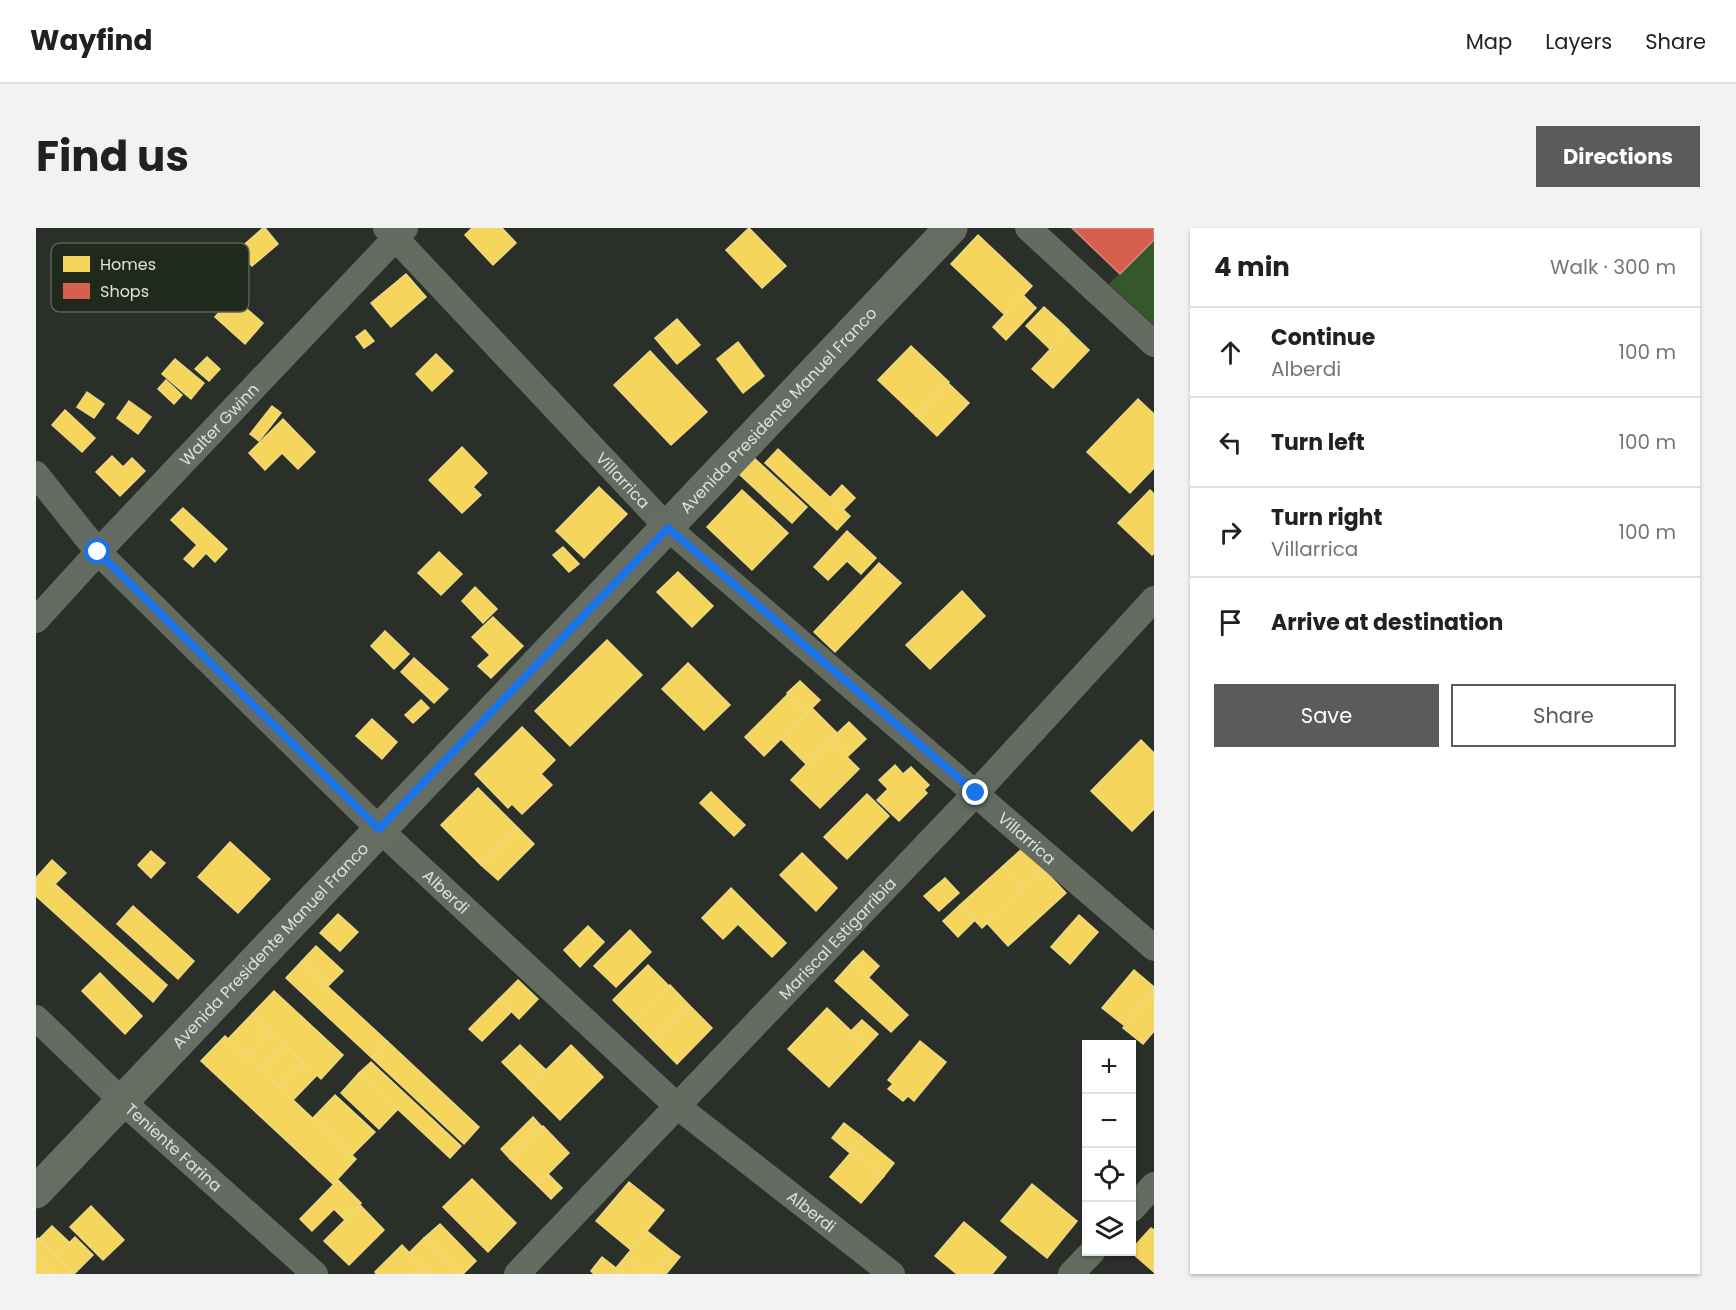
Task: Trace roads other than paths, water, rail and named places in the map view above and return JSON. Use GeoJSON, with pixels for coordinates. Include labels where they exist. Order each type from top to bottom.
{"type":"FeatureCollection","features":[{"type":"Feature","properties":{"kind":"main road","name":"Avenida Presidente Manuel Franco"},"geometry":{"type":"LineString","coordinates":[[36,1192],[951,228]]}},
{"type":"Feature","properties":{"kind":"street"},"geometry":{"type":"LineString","coordinates":[[1028,228],[1154,344]]}},
{"type":"Feature","properties":{"kind":"street","name":"Villarrica"},"geometry":{"type":"LineString","coordinates":[[396,231],[668,528],[1154,948]]}},
{"type":"Feature","properties":{"kind":"street","name":"Walter Gwinn"},"geometry":{"type":"LineString","coordinates":[[36,620],[396,231]]}},
{"type":"Feature","properties":{"kind":"street","name":"Alberdi"},"geometry":{"type":"LineString","coordinates":[[36,474],[98,552],[379,829],[677,1106],[892,1274]]}},
{"type":"Feature","properties":{"kind":"street","name":"Mariscal Estigarribia"},"geometry":{"type":"LineString","coordinates":[[517,1274],[976,793],[1154,599]]}},
{"type":"Feature","properties":{"kind":"street","name":"Teniente Farina"},"geometry":{"type":"LineString","coordinates":[[36,1018],[122,1101],[315,1274]]}},
{"type":"Feature","properties":{"kind":"street"},"geometry":{"type":"LineString","coordinates":[[1136,1204],[1154,1185]]}},
{"type":"Feature","properties":{"kind":"street"},"geometry":{"type":"LineString","coordinates":[[1071,1274],[1087,1256]]}}]}
